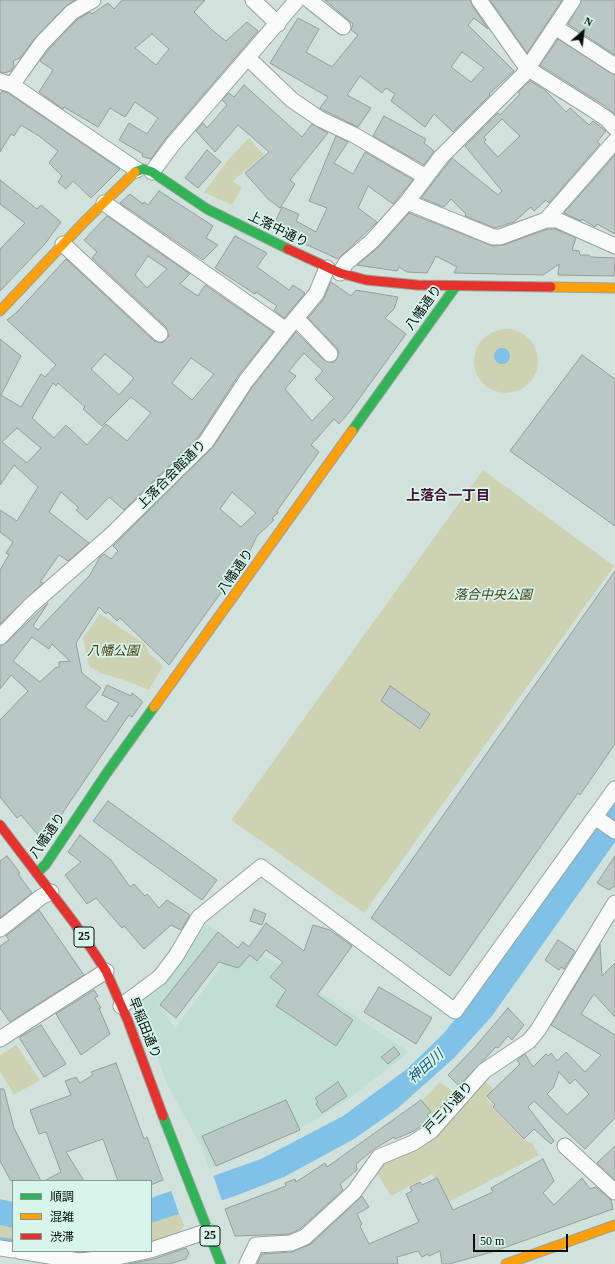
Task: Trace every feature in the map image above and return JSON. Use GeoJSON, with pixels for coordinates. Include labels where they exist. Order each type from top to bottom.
{"type":"FeatureCollection","features":[{"type":"Feature","properties":{"kind":"street"},"geometry":{"type":"LineString","coordinates":[[3,301],[137,170],[3,82],[72,12],[93,0]]}},
{"type":"Feature","properties":{"kind":"street"},"geometry":{"type":"LineString","coordinates":[[253,0],[278,24]]}},
{"type":"Feature","properties":{"kind":"street"},"geometry":{"type":"LineString","coordinates":[[152,172],[173,144],[278,24],[297,0]]}},
{"type":"Feature","properties":{"kind":"street"},"geometry":{"type":"LineString","coordinates":[[310,0],[343,27]]}},
{"type":"Feature","properties":{"kind":"street"},"geometry":{"type":"LineString","coordinates":[[479,0],[527,68],[607,119],[615,128]]}},
{"type":"Feature","properties":{"kind":"street","name":"上落合会館通り"},"geometry":{"type":"LineString","coordinates":[[0,637],[30,606],[109,537],[206,442],[246,381],[334,270],[346,264],[372,241],[407,202],[441,157],[527,68],[573,0]]}},
{"type":"Feature","properties":{"kind":"street"},"geometry":{"type":"LineString","coordinates":[[555,28],[615,66]]}},
{"type":"Feature","properties":{"kind":"street"},"geometry":{"type":"LineString","coordinates":[[248,58],[292,100],[320,119],[354,135],[426,177]]}},
{"type":"Feature","properties":{"kind":"street"},"geometry":{"type":"LineString","coordinates":[[546,220],[615,141]]}},
{"type":"Feature","properties":{"kind":"street","name":"上落中通り"},"geometry":{"type":"LineString","coordinates":[[137,170],[143,169],[152,172],[207,209],[334,270],[366,280],[394,284],[456,286],[615,288]]}},
{"type":"Feature","properties":{"kind":"street"},"geometry":{"type":"LineString","coordinates":[[407,202],[493,237],[500,237],[546,220],[557,220],[615,246]]}},
{"type":"Feature","properties":{"kind":"street"},"geometry":{"type":"LineString","coordinates":[[104,203],[286,330]]}},
{"type":"Feature","properties":{"kind":"street"},"geometry":{"type":"LineString","coordinates":[[63,244],[160,334]]}},
{"type":"Feature","properties":{"kind":"street","name":"八幡通り"},"geometry":{"type":"LineString","coordinates":[[37,873],[46,864],[106,774],[456,286]]}},
{"type":"Feature","properties":{"kind":"street"},"geometry":{"type":"LineString","coordinates":[[296,318],[330,354]]}},
{"type":"Feature","properties":{"kind":"street"},"geometry":{"type":"LineString","coordinates":[[121,1006],[160,977],[176,956],[199,917],[262,866],[455,1011],[598,819],[615,789]]}},
{"type":"Feature","properties":{"kind":"street"},"geometry":{"type":"LineString","coordinates":[[598,819],[615,831]]}},
{"type":"Feature","properties":{"kind":"street","name":"早稲田通り"},"geometry":{"type":"LineString","coordinates":[[0,824],[90,945],[106,971],[221,1264]]}},
{"type":"Feature","properties":{"kind":"street"},"geometry":{"type":"LineString","coordinates":[[0,929],[41,897],[51,892]]}},
{"type":"Feature","properties":{"kind":"street","name":"戸三小通り"},"geometry":{"type":"LineString","coordinates":[[247,1264],[256,1244],[291,1243],[304,1237],[354,1192],[379,1157],[413,1143],[430,1131],[484,1071],[529,1042],[615,903]]}},
{"type":"Feature","properties":{"kind":"street"},"geometry":{"type":"LineString","coordinates":[[0,1039],[106,971]]}},
{"type":"Feature","properties":{"kind":"street"},"geometry":{"type":"LineString","coordinates":[[565,1146],[615,1192]]}},
{"type":"Feature","properties":{"kind":"street"},"geometry":{"type":"LineString","coordinates":[[506,1264],[615,1225]]}},
{"type":"Feature","properties":{"kind":"street"},"geometry":{"type":"LineString","coordinates":[[152,1250],[208,1231]]}},
{"type":"Feature","properties":{"kind":"street"},"geometry":{"type":"LineString","coordinates":[[0,1248],[12,1250]]}},
{"type":"Feature","properties":{"kind":"street"},"geometry":{"type":"LineString","coordinates":[[24,1252],[78,1263],[142,1252]]}},
{"type":"Feature","properties":{"kind":"shaded area"},"geometry":{"type":"Polygon","coordinates":[[[207,924],[218,932],[160,1005],[151,992],[170,975],[207,924]]]}},
{"type":"Feature","properties":{"kind":"shaded area"},"geometry":{"type":"Polygon","coordinates":[[[241,940],[409,1052],[350,1098],[317,1119],[257,1150],[209,1169],[202,1148],[167,1084],[138,1002],[150,992],[175,1028],[241,940]]]}},
{"type":"Feature","properties":{"kind":"green space"},"geometry":{"type":"Polygon","coordinates":[[[249,138],[264,155],[233,181],[242,187],[232,205],[204,192],[229,159],[249,138]]]}},
{"type":"Feature","properties":{"kind":"green space"},"geometry":{"type":"Polygon","coordinates":[[[506,329],[524,335],[532,343],[538,361],[532,379],[524,387],[506,393],[488,387],[480,379],[474,361],[480,343],[488,335],[506,329]]]}},
{"type":"Feature","properties":{"kind":"green space","name":"落合中央公園"},"geometry":{"type":"Polygon","coordinates":[[[483,470],[614,566],[364,913],[231,820],[483,470]]]}},
{"type":"Feature","properties":{"kind":"green space","name":"八幡公園"},"geometry":{"type":"Polygon","coordinates":[[[100,614],[145,644],[149,653],[163,666],[149,690],[127,681],[100,673],[89,666],[83,638],[100,614]]]}},
{"type":"Feature","properties":{"kind":"green space"},"geometry":{"type":"Polygon","coordinates":[[[16,1045],[40,1080],[14,1095],[0,1071],[0,1055],[16,1045]]]}},
{"type":"Feature","properties":{"kind":"green space"},"geometry":{"type":"Polygon","coordinates":[[[483,1079],[494,1090],[486,1098],[495,1107],[493,1109],[524,1140],[532,1143],[539,1155],[449,1202],[432,1174],[391,1196],[375,1170],[384,1160],[418,1147],[483,1079]]]}},
{"type":"Feature","properties":{"kind":"green space"},"geometry":{"type":"Polygon","coordinates":[[[440,1082],[454,1093],[434,1117],[420,1103],[440,1082]]]}},
{"type":"Feature","properties":{"kind":"green space"},"geometry":{"type":"Polygon","coordinates":[[[179,1213],[184,1225],[180,1234],[152,1243],[152,1223],[179,1213]]]}},
{"type":"Feature","properties":{"kind":"green space"},"geometry":{"type":"Polygon","coordinates":[[[0,1225],[12,1228],[12,1246],[0,1243],[0,1225]]]}},
{"type":"Feature","properties":{"kind":"water"},"geometry":{"type":"Polygon","coordinates":[[[502,348],[509,353],[510,356],[505,363],[502,364],[495,359],[494,356],[499,349],[502,348]]]}},
{"type":"Feature","properties":{"kind":"water","name":"神田川"},"geometry":{"type":"Polygon","coordinates":[[[615,799],[615,842],[492,1016],[454,1058],[398,1108],[354,1139],[284,1177],[235,1196],[152,1223],[152,1198],[261,1159],[343,1116],[407,1069],[444,1033],[484,983],[615,799]]]}},
{"type":"Feature","properties":{"kind":"water"},"geometry":{"type":"Polygon","coordinates":[[[0,1199],[12,1202],[12,1228],[0,1225],[0,1199]]]}},
{"type":"Feature","properties":{"kind":"pier"},"geometry":{"type":"Polygon","coordinates":[[[213,1175],[222,1201],[179,1214],[171,1190],[213,1175]]]}},
{"type":"Feature","properties":{"kind":"building"},"geometry":{"type":"Polygon","coordinates":[[[0,0],[75,0],[66,6],[36,37],[20,58],[13,61],[14,66],[11,71],[4,73],[0,72],[0,0]]]}},
{"type":"Feature","properties":{"kind":"building"},"geometry":{"type":"Polygon","coordinates":[[[122,0],[205,0],[194,12],[212,30],[226,41],[247,22],[258,31],[166,138],[151,159],[142,156],[143,154],[119,140],[129,123],[147,134],[158,118],[135,102],[125,117],[110,108],[98,127],[64,107],[63,109],[39,92],[53,70],[40,61],[49,49],[78,19],[90,12],[92,14],[108,3],[114,9],[122,0]],[[152,34],[135,48],[156,65],[169,49],[152,34]]]}},
{"type":"Feature","properties":{"kind":"building"},"geometry":{"type":"Polygon","coordinates":[[[325,0],[470,0],[488,29],[474,18],[468,25],[514,71],[489,94],[490,95],[453,132],[434,114],[425,127],[391,101],[395,94],[386,88],[382,93],[360,76],[347,95],[371,108],[358,127],[321,109],[320,108],[328,97],[270,63],[298,18],[319,29],[306,52],[332,67],[358,35],[351,30],[353,24],[325,0]],[[462,52],[451,67],[471,82],[484,68],[462,52]]]}},
{"type":"Feature","properties":{"kind":"building"},"geometry":{"type":"Polygon","coordinates":[[[490,0],[562,0],[527,53],[490,0]]]}},
{"type":"Feature","properties":{"kind":"building"},"geometry":{"type":"Polygon","coordinates":[[[582,0],[615,0],[615,55],[568,24],[582,0]]]}},
{"type":"Feature","properties":{"kind":"building"},"geometry":{"type":"Polygon","coordinates":[[[558,39],[615,75],[615,114],[605,106],[540,65],[558,39]]]}},
{"type":"Feature","properties":{"kind":"building"},"geometry":{"type":"Polygon","coordinates":[[[530,81],[545,90],[566,112],[570,108],[589,125],[593,121],[606,131],[597,142],[600,144],[549,203],[546,200],[534,211],[531,207],[514,222],[495,228],[465,216],[466,214],[451,199],[444,207],[421,198],[452,158],[498,195],[502,191],[465,146],[498,113],[500,115],[520,94],[518,92],[530,81]],[[502,119],[484,137],[486,140],[484,142],[498,157],[520,136],[502,119]]]}},
{"type":"Feature","properties":{"kind":"building"},"geometry":{"type":"Polygon","coordinates":[[[244,85],[302,137],[312,124],[328,133],[290,180],[295,184],[280,208],[268,199],[245,173],[269,152],[238,125],[215,152],[196,131],[203,123],[207,128],[227,105],[222,100],[229,93],[234,97],[244,85]]]}},
{"type":"Feature","properties":{"kind":"building"},"geometry":{"type":"Polygon","coordinates":[[[2,91],[8,93],[120,169],[91,198],[73,181],[66,189],[58,182],[62,176],[49,163],[58,151],[39,136],[21,125],[14,136],[11,134],[0,152],[0,94],[2,91]]]}},
{"type":"Feature","properties":{"kind":"building"},"geometry":{"type":"Polygon","coordinates":[[[384,116],[426,139],[424,143],[434,151],[424,165],[373,136],[384,116]]]}},
{"type":"Feature","properties":{"kind":"building"},"geometry":{"type":"Polygon","coordinates":[[[336,136],[348,142],[334,163],[353,174],[365,152],[413,180],[393,204],[368,186],[358,208],[377,222],[338,259],[272,229],[282,207],[299,214],[296,221],[316,232],[327,208],[309,201],[336,136]]]}},
{"type":"Feature","properties":{"kind":"building"},"geometry":{"type":"Polygon","coordinates":[[[207,150],[221,162],[198,188],[185,178],[207,150]]]}},
{"type":"Feature","properties":{"kind":"building"},"geometry":{"type":"Polygon","coordinates":[[[615,155],[615,234],[597,224],[595,227],[582,219],[581,221],[564,213],[615,155]]]}},
{"type":"Feature","properties":{"kind":"building"},"geometry":{"type":"Polygon","coordinates":[[[0,180],[37,209],[41,205],[61,222],[44,245],[0,291],[0,249],[25,223],[0,204],[0,180]]]}},
{"type":"Feature","properties":{"kind":"building"},"geometry":{"type":"Polygon","coordinates":[[[159,191],[213,226],[206,238],[218,245],[203,260],[120,203],[130,194],[143,204],[144,202],[148,205],[159,191]]]}},
{"type":"Feature","properties":{"kind":"building"},"geometry":{"type":"Polygon","coordinates":[[[409,213],[493,246],[503,245],[548,229],[555,229],[576,238],[572,250],[579,251],[580,255],[615,258],[614,276],[558,275],[559,264],[543,275],[454,273],[457,267],[436,256],[427,273],[407,272],[399,267],[397,271],[357,265],[379,247],[409,213]]]}},
{"type":"Feature","properties":{"kind":"building"},"geometry":{"type":"Polygon","coordinates":[[[107,216],[190,274],[180,284],[198,296],[205,285],[273,332],[238,376],[199,436],[124,510],[109,497],[87,520],[76,510],[79,508],[61,492],[49,512],[89,543],[68,561],[59,555],[40,582],[43,583],[0,624],[0,570],[9,555],[6,553],[13,542],[0,532],[0,510],[17,521],[38,487],[14,465],[0,485],[0,339],[21,356],[1,395],[21,407],[41,374],[45,377],[56,365],[7,320],[16,313],[66,259],[154,341],[162,343],[169,336],[166,327],[92,258],[97,252],[84,240],[107,216]],[[148,256],[135,275],[147,288],[167,269],[148,256]],[[105,354],[91,369],[119,395],[134,378],[105,354]],[[191,358],[172,383],[192,400],[214,374],[191,358]],[[53,383],[32,418],[54,438],[66,425],[87,445],[106,424],[127,441],[151,413],[131,397],[102,426],[83,409],[85,407],[58,383],[56,386],[53,383]],[[17,428],[2,442],[27,463],[41,448],[17,428]]]}},
{"type":"Feature","properties":{"kind":"building"},"geometry":{"type":"Polygon","coordinates":[[[235,236],[267,253],[257,267],[289,290],[293,285],[305,293],[284,318],[274,310],[277,306],[256,292],[255,294],[215,268],[235,236]]]}},
{"type":"Feature","properties":{"kind":"building"},"geometry":{"type":"Polygon","coordinates":[[[331,282],[351,296],[356,290],[398,297],[394,309],[385,318],[406,334],[351,410],[339,424],[334,419],[311,445],[319,452],[277,511],[278,513],[272,518],[274,520],[257,536],[247,557],[231,570],[235,573],[169,665],[120,618],[117,621],[108,612],[106,614],[99,607],[76,643],[82,673],[101,688],[85,707],[106,722],[119,703],[102,695],[107,685],[131,696],[132,693],[142,701],[142,703],[132,717],[129,715],[57,821],[39,836],[21,815],[17,818],[0,797],[0,720],[28,691],[11,675],[0,689],[0,646],[6,643],[48,603],[33,626],[38,630],[90,575],[100,557],[104,554],[111,559],[118,551],[113,546],[213,447],[253,386],[296,332],[324,360],[332,363],[336,360],[339,352],[337,348],[308,318],[323,300],[331,282]],[[304,353],[289,371],[296,376],[285,389],[312,421],[334,398],[315,379],[323,371],[304,353]],[[232,492],[220,509],[241,527],[256,513],[232,492]],[[32,637],[13,661],[40,682],[55,668],[59,667],[59,662],[70,661],[52,644],[49,649],[32,637]]]}},
{"type":"Feature","properties":{"kind":"building"},"geometry":{"type":"Polygon","coordinates":[[[582,355],[615,379],[615,526],[510,451],[582,355]]]}},
{"type":"Feature","properties":{"kind":"building"},"geometry":{"type":"Polygon","coordinates":[[[615,571],[615,744],[580,795],[578,793],[450,976],[371,918],[615,571]]]}},
{"type":"Feature","properties":{"kind":"building"},"geometry":{"type":"Polygon","coordinates":[[[390,686],[430,714],[420,729],[381,701],[390,686]]]}},
{"type":"Feature","properties":{"kind":"building"},"geometry":{"type":"Polygon","coordinates":[[[108,801],[217,880],[202,900],[93,821],[108,801]]]}},
{"type":"Feature","properties":{"kind":"building"},"geometry":{"type":"Polygon","coordinates":[[[80,835],[111,860],[130,887],[134,884],[145,896],[147,894],[159,908],[167,900],[190,915],[181,930],[171,925],[144,949],[124,926],[122,928],[96,898],[87,904],[65,875],[81,862],[68,852],[80,835]]]}},
{"type":"Feature","properties":{"kind":"building"},"geometry":{"type":"Polygon","coordinates":[[[7,856],[20,873],[18,874],[32,893],[0,918],[0,861],[7,856]]]}},
{"type":"Feature","properties":{"kind":"building"},"geometry":{"type":"Polygon","coordinates":[[[615,856],[615,886],[609,890],[597,883],[615,856]]]}},
{"type":"Feature","properties":{"kind":"building"},"geometry":{"type":"Polygon","coordinates":[[[254,909],[266,914],[262,925],[250,921],[254,909]]]}},
{"type":"Feature","properties":{"kind":"building"},"geometry":{"type":"Polygon","coordinates":[[[39,910],[84,975],[10,1022],[0,1008],[0,946],[9,940],[6,936],[39,910]]]}},
{"type":"Feature","properties":{"kind":"building"},"geometry":{"type":"Polygon","coordinates":[[[266,923],[304,951],[313,925],[330,930],[352,946],[317,995],[353,1020],[336,1046],[276,1006],[286,990],[270,977],[283,962],[266,950],[257,961],[250,955],[238,968],[219,962],[176,1018],[160,1005],[218,932],[238,948],[243,942],[249,947],[266,923]]]}},
{"type":"Feature","properties":{"kind":"building"},"geometry":{"type":"Polygon","coordinates":[[[558,940],[575,951],[564,969],[561,967],[559,970],[545,960],[558,940]]]}},
{"type":"Feature","properties":{"kind":"building"},"geometry":{"type":"Polygon","coordinates":[[[600,945],[602,976],[615,963],[615,1017],[594,994],[581,1014],[615,1035],[615,1118],[585,1149],[534,1101],[528,1107],[554,1141],[551,1144],[534,1129],[524,1139],[493,1107],[495,1105],[487,1096],[520,1064],[517,1060],[525,1054],[533,1067],[546,1054],[548,1056],[551,1053],[557,1061],[566,1052],[585,1072],[601,1055],[551,1025],[600,945]],[[559,1072],[553,1088],[547,1094],[567,1115],[589,1094],[575,1079],[570,1084],[559,1072]]]}},
{"type":"Feature","properties":{"kind":"building"},"geometry":{"type":"Polygon","coordinates":[[[379,987],[432,1018],[416,1044],[364,1012],[379,987]]]}},
{"type":"Feature","properties":{"kind":"building"},"geometry":{"type":"Polygon","coordinates":[[[94,990],[98,996],[95,998],[101,1008],[99,1008],[110,1034],[81,1055],[56,1014],[94,990]]]}},
{"type":"Feature","properties":{"kind":"building"},"geometry":{"type":"Polygon","coordinates":[[[508,1008],[524,1025],[512,1040],[508,1036],[498,1048],[496,1047],[459,1086],[448,1075],[475,1047],[508,1008]]]}},
{"type":"Feature","properties":{"kind":"building"},"geometry":{"type":"Polygon","coordinates":[[[41,1025],[66,1064],[44,1077],[20,1039],[20,1037],[41,1025]]]}},
{"type":"Feature","properties":{"kind":"building"},"geometry":{"type":"Polygon","coordinates":[[[394,1047],[400,1054],[388,1064],[381,1057],[394,1047]]]}},
{"type":"Feature","properties":{"kind":"building"},"geometry":{"type":"Polygon","coordinates":[[[116,1063],[144,1139],[147,1137],[163,1180],[152,1185],[152,1180],[118,1180],[103,1139],[66,1152],[83,1180],[46,1180],[61,1172],[46,1132],[39,1134],[30,1110],[71,1095],[65,1081],[76,1077],[80,1083],[93,1075],[91,1072],[116,1063]]]}},
{"type":"Feature","properties":{"kind":"building"},"geometry":{"type":"Polygon","coordinates":[[[338,1082],[347,1096],[322,1113],[316,1104],[318,1102],[315,1098],[338,1082]]]}},
{"type":"Feature","properties":{"kind":"building"},"geometry":{"type":"Polygon","coordinates":[[[0,1089],[4,1089],[14,1128],[40,1180],[11,1181],[0,1161],[0,1089]]]}},
{"type":"Feature","properties":{"kind":"building"},"geometry":{"type":"Polygon","coordinates":[[[286,1100],[300,1130],[216,1166],[202,1136],[286,1100]]]}},
{"type":"Feature","properties":{"kind":"building"},"geometry":{"type":"Polygon","coordinates":[[[421,1100],[431,1112],[427,1115],[430,1118],[429,1120],[414,1131],[395,1139],[394,1137],[374,1149],[356,1164],[357,1170],[340,1184],[343,1190],[300,1229],[289,1234],[235,1236],[225,1209],[286,1186],[285,1183],[295,1179],[296,1182],[325,1163],[327,1167],[421,1100]]]}},
{"type":"Feature","properties":{"kind":"building"},"geometry":{"type":"Polygon","coordinates":[[[615,1146],[615,1180],[597,1163],[615,1146]]]}},
{"type":"Feature","properties":{"kind":"building"},"geometry":{"type":"Polygon","coordinates":[[[543,1159],[554,1181],[543,1193],[554,1205],[582,1178],[590,1189],[596,1187],[611,1200],[613,1209],[492,1252],[449,1264],[442,1264],[440,1251],[429,1256],[428,1254],[422,1257],[418,1251],[397,1257],[398,1264],[257,1264],[262,1254],[292,1252],[311,1244],[362,1196],[369,1207],[357,1214],[362,1224],[360,1226],[369,1244],[419,1222],[406,1194],[412,1191],[410,1187],[420,1182],[422,1185],[437,1178],[453,1210],[493,1192],[491,1188],[543,1159]]]}},
{"type":"Feature","properties":{"kind":"building"},"geometry":{"type":"Polygon","coordinates":[[[186,1248],[189,1253],[186,1259],[169,1264],[128,1264],[154,1259],[186,1248]]]}},
{"type":"Feature","properties":{"kind":"waterway"},"geometry":{"type":"LineString","coordinates":[[0,1239],[12,1241]]}},
{"type":"Feature","properties":{"kind":"traffic: fast"},"geometry":{"type":"LineString","coordinates":[[135,172],[143,169],[152,172],[207,209],[288,249]]}},
{"type":"Feature","properties":{"kind":"traffic: fast"},"geometry":{"type":"LineString","coordinates":[[352,431],[456,286]]}},
{"type":"Feature","properties":{"kind":"traffic: fast"},"geometry":{"type":"LineString","coordinates":[[37,873],[46,864],[106,774],[154,707]]}},
{"type":"Feature","properties":{"kind":"traffic: fast"},"geometry":{"type":"LineString","coordinates":[[163,1116],[221,1264]]}},
{"type":"Feature","properties":{"kind":"traffic: slow"},"geometry":{"type":"LineString","coordinates":[[0,311],[85,221],[135,172]]}},
{"type":"Feature","properties":{"kind":"traffic: slow"},"geometry":{"type":"LineString","coordinates":[[551,287],[615,288]]}},
{"type":"Feature","properties":{"kind":"traffic: slow"},"geometry":{"type":"LineString","coordinates":[[154,707],[352,431]]}},
{"type":"Feature","properties":{"kind":"traffic: slow"},"geometry":{"type":"LineString","coordinates":[[506,1264],[615,1225]]}},
{"type":"Feature","properties":{"kind":"traffic: jam"},"geometry":{"type":"LineString","coordinates":[[288,249],[340,273],[366,280],[417,285],[551,287]]}},
{"type":"Feature","properties":{"kind":"traffic: jam"},"geometry":{"type":"LineString","coordinates":[[0,825],[75,924],[106,971],[128,1021],[163,1116]]}},
{"type":"Feature","properties":{"kind":"district","name":"上落合一丁目"},"geometry":{"type":"Point","coordinates":[448,496]}}]}
